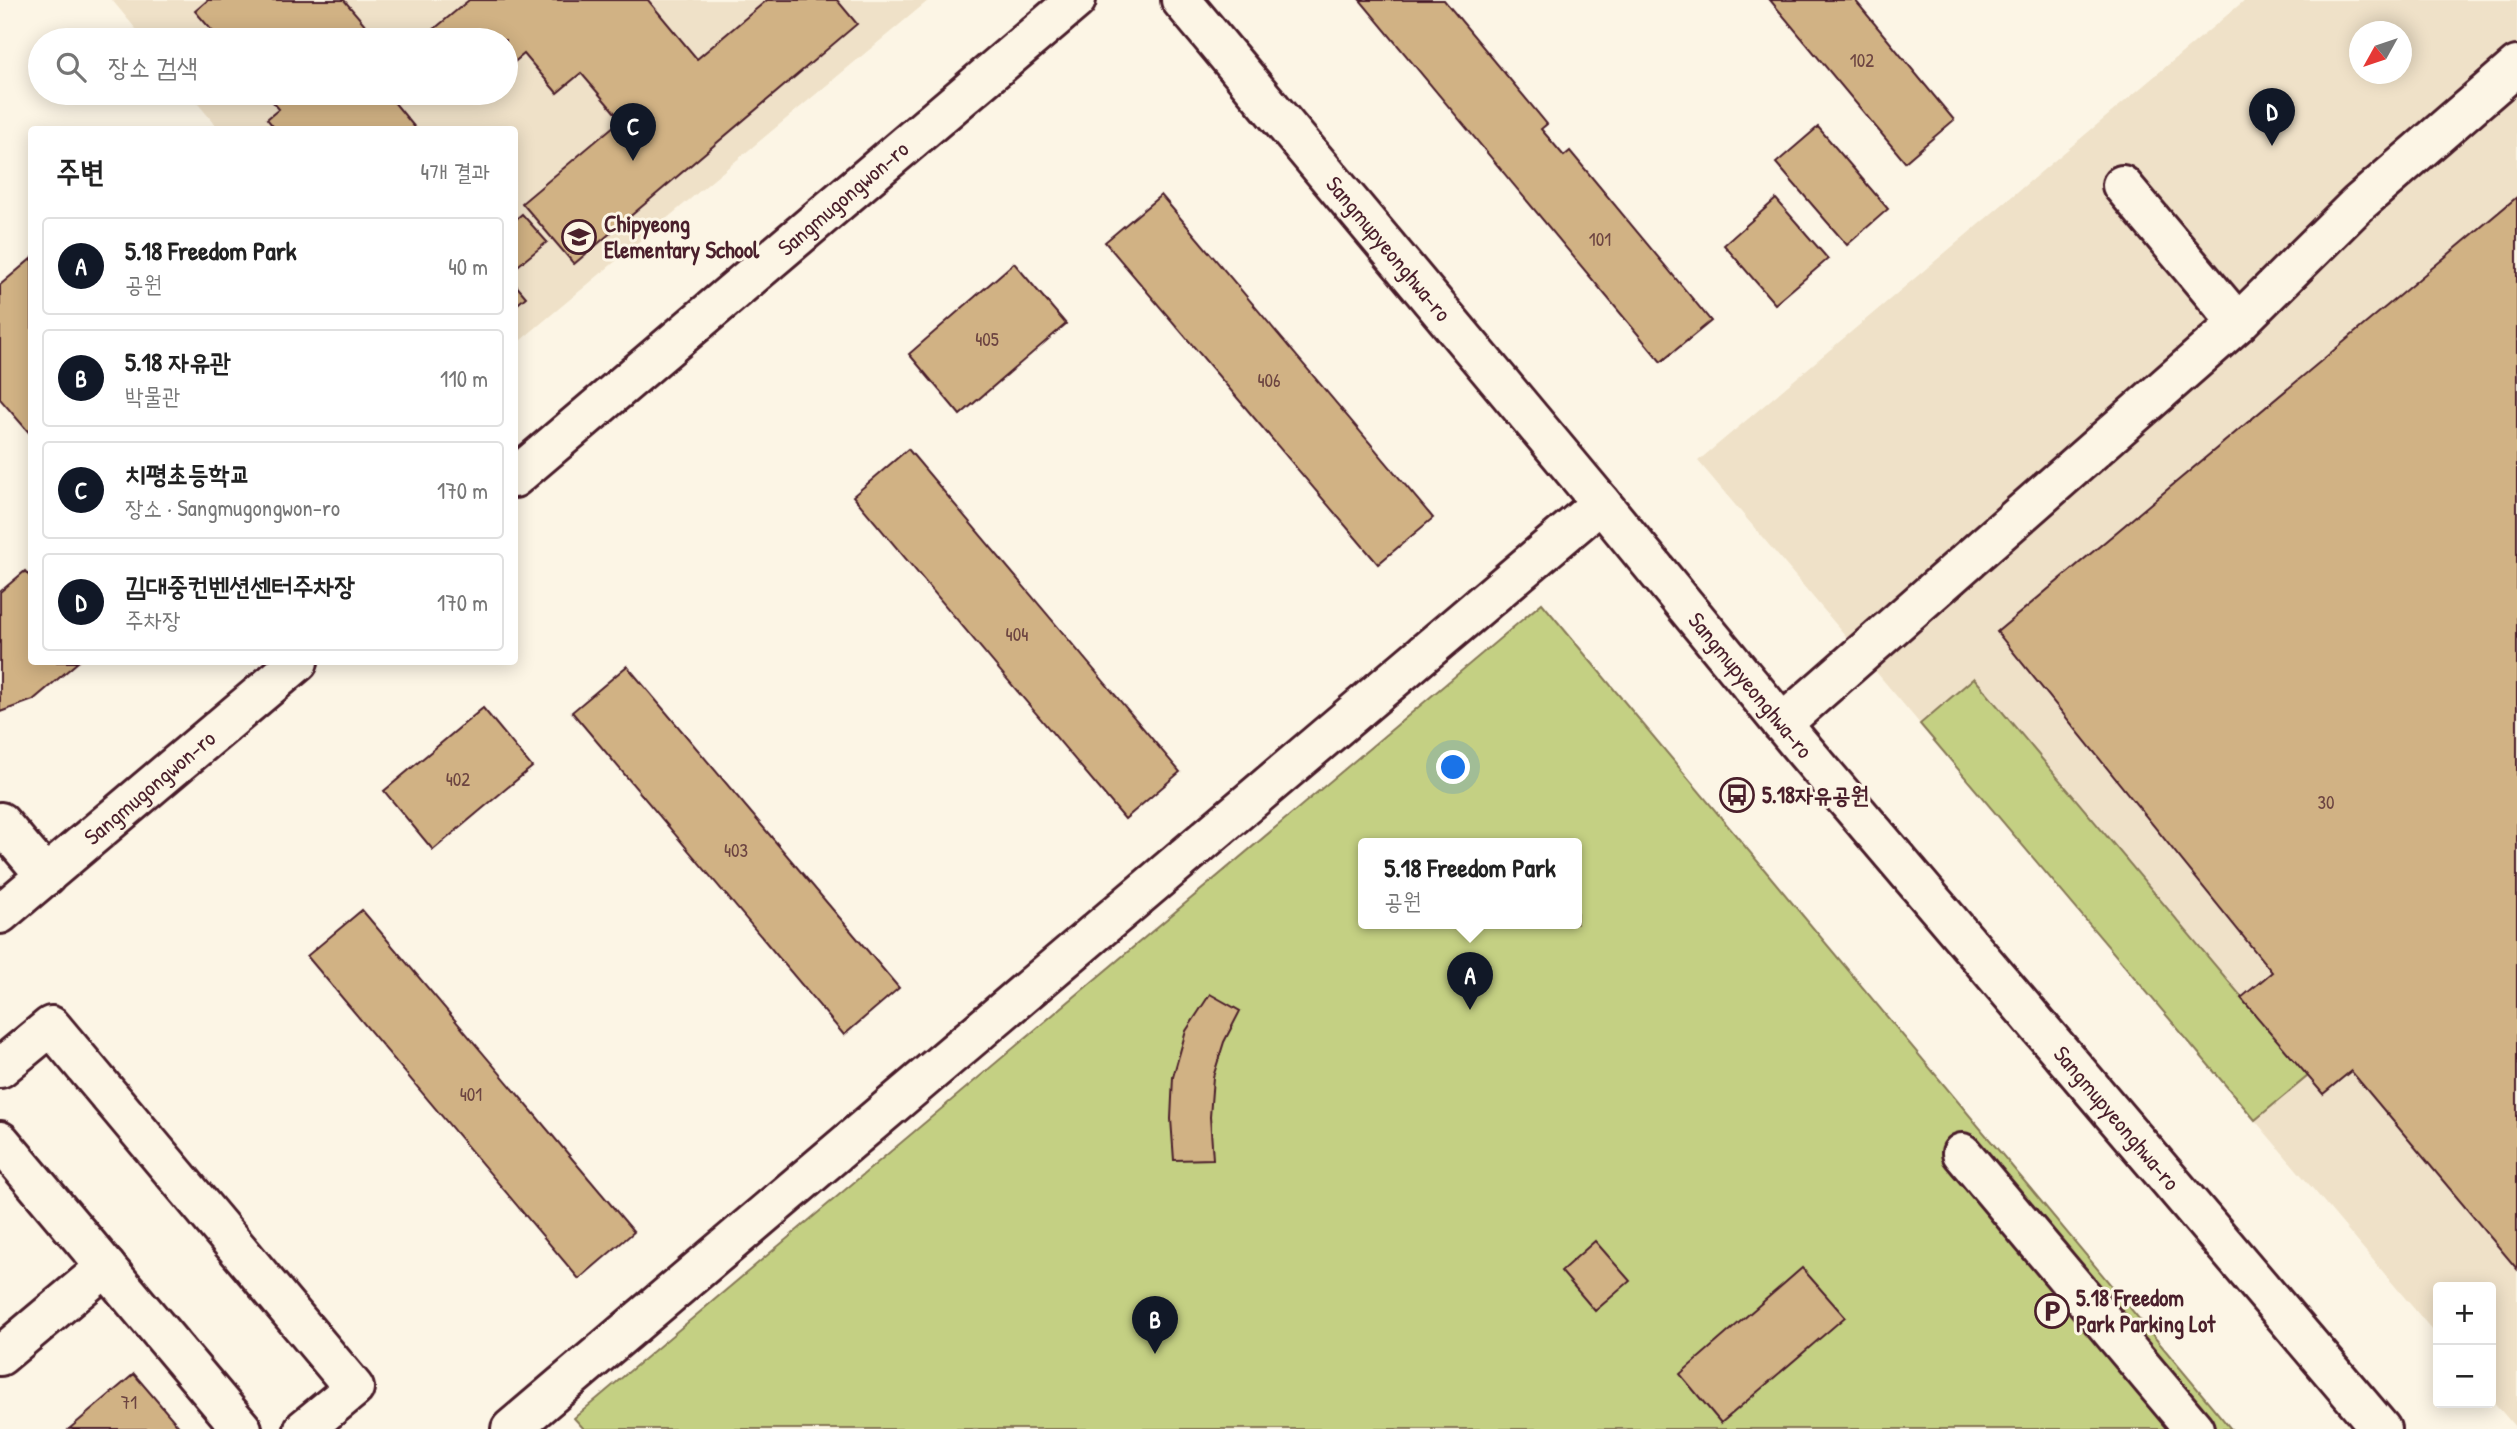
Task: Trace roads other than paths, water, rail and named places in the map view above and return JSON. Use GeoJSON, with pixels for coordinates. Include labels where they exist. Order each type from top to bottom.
{"type":"FeatureCollection","features":[{"type":"Feature","properties":{"kind":"street","name":"Sangmugongwon-ro"},"geometry":{"type":"LineString","coordinates":[[518,475],[1076,0]]}},
{"type":"Feature","properties":{"kind":"street","name":"Sangmupyeonghwa-ro"},"geometry":{"type":"LineString","coordinates":[[1181,0],[2361,1422]]}},
{"type":"Feature","properties":{"kind":"street"},"geometry":{"type":"LineString","coordinates":[[1782,724],[2238,323],[2357,204],[2517,66]]}},
{"type":"Feature","properties":{"kind":"street"},"geometry":{"type":"LineString","coordinates":[[2122,186],[2238,323]]}},
{"type":"Feature","properties":{"kind":"street"},"geometry":{"type":"LineString","coordinates":[[511,1429],[1601,503]]}},
{"type":"Feature","properties":{"kind":"street","name":"Sangmugongwon-ro"},"geometry":{"type":"LineString","coordinates":[[0,914],[294,665]]}},
{"type":"Feature","properties":{"kind":"street"},"geometry":{"type":"LineString","coordinates":[[0,822],[46,876]]}},
{"type":"Feature","properties":{"kind":"street"},"geometry":{"type":"LineString","coordinates":[[0,1068],[51,1026],[354,1388],[304,1429]]}},
{"type":"Feature","properties":{"kind":"street"},"geometry":{"type":"LineString","coordinates":[[0,1141],[242,1429]]}},
{"type":"Feature","properties":{"kind":"street"},"geometry":{"type":"LineString","coordinates":[[1962,1153],[2194,1429]]}},
{"type":"Feature","properties":{"kind":"street"},"geometry":{"type":"LineString","coordinates":[[0,1356],[106,1267]]}},
{"type":"Feature","properties":{"kind":"place","name":"김대중컨벤션센터주차장"},"geometry":{"type":"Point","coordinates":[2272,146]}},
{"type":"Feature","properties":{"kind":"place","name":"치평초등학교"},"geometry":{"type":"Point","coordinates":[633,161]}},
{"type":"Feature","properties":{"kind":"place","name":"Chipyeong Elementary School"},"geometry":{"type":"Point","coordinates":[579,237]}},
{"type":"Feature","properties":{"kind":"place","name":"5.18자유공원"},"geometry":{"type":"Point","coordinates":[1737,795]}},
{"type":"Feature","properties":{"kind":"place","name":"5.18 Freedom Park"},"geometry":{"type":"Point","coordinates":[1470,1010]}},
{"type":"Feature","properties":{"kind":"place","name":"5.18 Freedom Park Parking Lot"},"geometry":{"type":"Point","coordinates":[2052,1311]}},
{"type":"Feature","properties":{"kind":"place","name":"5.18 자유관"},"geometry":{"type":"Point","coordinates":[1155,1354]}}]}
